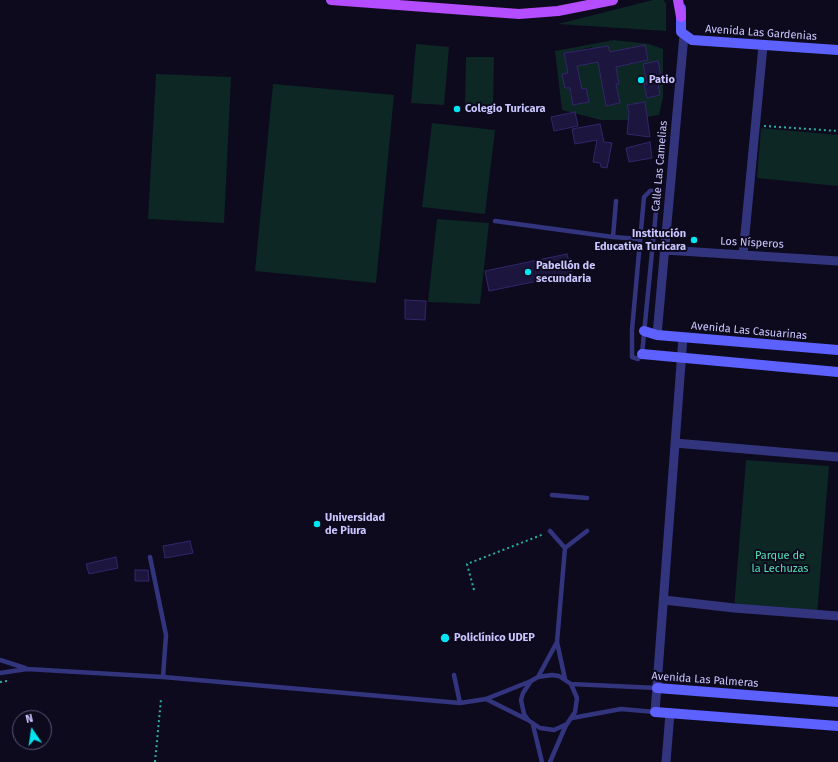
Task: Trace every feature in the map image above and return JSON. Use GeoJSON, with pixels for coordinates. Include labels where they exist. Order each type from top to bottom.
{"type":"FeatureCollection","features":[{"type":"Feature","properties":{"kind":"main road"},"geometry":{"type":"LineString","coordinates":[[331,0],[519,14],[558,12],[613,0]]}},
{"type":"Feature","properties":{"kind":"main road"},"geometry":{"type":"LineString","coordinates":[[678,0],[681,17]]}},
{"type":"Feature","properties":{"kind":"street","name":"Calle Las Camelias"},"geometry":{"type":"LineString","coordinates":[[658,335],[684,35],[680,28],[682,0]]}},
{"type":"Feature","properties":{"kind":"street","name":"Avenida Las Gardenias"},"geometry":{"type":"LineString","coordinates":[[684,35],[692,40],[838,50]]}},
{"type":"Feature","properties":{"kind":"street"},"geometry":{"type":"LineString","coordinates":[[743,255],[763,46]]}},
{"type":"Feature","properties":{"kind":"street","name":"Los Nísperos"},"geometry":{"type":"LineString","coordinates":[[665,250],[838,261]]}},
{"type":"Feature","properties":{"kind":"street","name":"Avenida Las Casuarinas"},"geometry":{"type":"LineString","coordinates":[[644,331],[658,335],[838,350]]}},
{"type":"Feature","properties":{"kind":"street"},"geometry":{"type":"LineString","coordinates":[[683,337],[655,712],[838,726]]}},
{"type":"Feature","properties":{"kind":"street"},"geometry":{"type":"LineString","coordinates":[[642,354],[681,359],[838,372]]}},
{"type":"Feature","properties":{"kind":"street"},"geometry":{"type":"LineString","coordinates":[[675,443],[838,457]]}},
{"type":"Feature","properties":{"kind":"street"},"geometry":{"type":"LineString","coordinates":[[664,600],[734,608],[838,616]]}},
{"type":"Feature","properties":{"kind":"street","name":"Avenida Las Palmeras"},"geometry":{"type":"LineString","coordinates":[[657,688],[838,702]]}},
{"type":"Feature","properties":{"kind":"street"},"geometry":{"type":"LineString","coordinates":[[666,762],[670,713]]}},
{"type":"Feature","properties":{"kind":"lane"},"geometry":{"type":"LineString","coordinates":[[650,191],[658,191],[644,331],[642,354],[638,359],[632,357],[631,348],[644,197],[650,191]]}},
{"type":"Feature","properties":{"kind":"lane"},"geometry":{"type":"LineString","coordinates":[[613,236],[616,201]]}},
{"type":"Feature","properties":{"kind":"lane"},"geometry":{"type":"LineString","coordinates":[[495,221],[640,238]]}},
{"type":"Feature","properties":{"kind":"lane"},"geometry":{"type":"LineString","coordinates":[[552,495],[587,498]]}},
{"type":"Feature","properties":{"kind":"lane"},"geometry":{"type":"LineString","coordinates":[[550,531],[565,548],[557,642],[565,679]]}},
{"type":"Feature","properties":{"kind":"lane"},"geometry":{"type":"LineString","coordinates":[[565,548],[587,531]]}},
{"type":"Feature","properties":{"kind":"lane"},"geometry":{"type":"LineString","coordinates":[[150,557],[166,635],[163,677]]}},
{"type":"Feature","properties":{"kind":"lane"},"geometry":{"type":"LineString","coordinates":[[538,677],[557,642]]}},
{"type":"Feature","properties":{"kind":"lane"},"geometry":{"type":"LineString","coordinates":[[0,660],[27,669]]}},
{"type":"Feature","properties":{"kind":"lane"},"geometry":{"type":"LineString","coordinates":[[0,673],[27,669],[163,677],[460,703],[486,699],[538,677],[552,675],[565,679],[571,684],[577,698],[577,705],[550,762]]}},
{"type":"Feature","properties":{"kind":"lane"},"geometry":{"type":"LineString","coordinates":[[454,675],[460,703]]}},
{"type":"Feature","properties":{"kind":"lane"},"geometry":{"type":"LineString","coordinates":[[531,681],[526,686],[521,700],[524,714],[528,720],[533,725],[547,730],[554,730],[567,724]]}},
{"type":"Feature","properties":{"kind":"lane","name":"Avenida Las Palmeras"},"geometry":{"type":"LineString","coordinates":[[571,684],[657,688]]}},
{"type":"Feature","properties":{"kind":"lane"},"geometry":{"type":"LineString","coordinates":[[486,699],[528,720]]}},
{"type":"Feature","properties":{"kind":"lane"},"geometry":{"type":"LineString","coordinates":[[572,718],[612,710],[655,712]]}},
{"type":"Feature","properties":{"kind":"lane"},"geometry":{"type":"LineString","coordinates":[[533,725],[542,762]]}},
{"type":"Feature","properties":{"kind":"path"},"geometry":{"type":"LineString","coordinates":[[755,126],[838,131]]}},
{"type":"Feature","properties":{"kind":"path"},"geometry":{"type":"LineString","coordinates":[[474,590],[467,564],[550,531]]}},
{"type":"Feature","properties":{"kind":"path"},"geometry":{"type":"LineString","coordinates":[[155,762],[161,699]]}},
{"type":"Feature","properties":{"kind":"green space"},"geometry":{"type":"Polygon","coordinates":[[[653,0],[663,0],[666,3],[666,31],[558,24],[653,0]]]}},
{"type":"Feature","properties":{"kind":"green space","name":"Patio"},"geometry":{"type":"Polygon","coordinates":[[[614,40],[649,44],[663,49],[663,97],[659,115],[629,120],[601,120],[562,110],[555,51],[614,40]],[[645,45],[618,51],[621,66],[648,60],[645,45]],[[592,47],[564,53],[567,68],[595,62],[592,47]],[[616,68],[600,71],[603,87],[619,84],[616,68]],[[578,71],[563,74],[566,88],[581,85],[578,71]],[[658,82],[644,84],[647,98],[660,95],[658,82]],[[586,88],[570,91],[573,105],[589,102],[586,88]],[[617,89],[603,92],[606,106],[620,103],[617,89]],[[645,102],[627,105],[630,119],[647,115],[645,102]]]}},
{"type":"Feature","properties":{"kind":"green space"},"geometry":{"type":"Polygon","coordinates":[[[416,44],[449,47],[444,105],[411,103],[416,44]]]}},
{"type":"Feature","properties":{"kind":"green space"},"geometry":{"type":"Polygon","coordinates":[[[466,57],[494,57],[493,107],[465,106],[466,57]]]}},
{"type":"Feature","properties":{"kind":"green space"},"geometry":{"type":"Polygon","coordinates":[[[156,74],[231,77],[224,223],[148,219],[156,74]]]}},
{"type":"Feature","properties":{"kind":"green space"},"geometry":{"type":"Polygon","coordinates":[[[273,84],[394,95],[376,283],[255,271],[273,84]]]}},
{"type":"Feature","properties":{"kind":"green space"},"geometry":{"type":"Polygon","coordinates":[[[432,123],[495,130],[485,214],[422,207],[432,123]]]}},
{"type":"Feature","properties":{"kind":"green space"},"geometry":{"type":"Polygon","coordinates":[[[761,128],[838,135],[838,186],[757,178],[761,128]]]}},
{"type":"Feature","properties":{"kind":"green space"},"geometry":{"type":"Polygon","coordinates":[[[437,219],[489,223],[480,304],[428,302],[437,219]]]}},
{"type":"Feature","properties":{"kind":"green space","name":"Parque de la Lechuzas"},"geometry":{"type":"Polygon","coordinates":[[[746,460],[829,466],[817,615],[734,608],[746,460]]]}},
{"type":"Feature","properties":{"kind":"building"},"geometry":{"type":"Polygon","coordinates":[[[645,45],[648,60],[616,67],[619,84],[616,84],[620,103],[606,106],[598,62],[577,66],[582,89],[586,88],[589,102],[573,105],[570,88],[565,88],[562,74],[568,73],[564,53],[608,46],[610,52],[645,45]]]}},
{"type":"Feature","properties":{"kind":"building"},"geometry":{"type":"Polygon","coordinates":[[[658,61],[661,76],[657,77],[660,95],[647,98],[644,84],[647,84],[643,64],[658,61]]]}},
{"type":"Feature","properties":{"kind":"building"},"geometry":{"type":"Polygon","coordinates":[[[645,102],[650,137],[627,134],[629,113],[627,105],[645,102]]]}},
{"type":"Feature","properties":{"kind":"building"},"geometry":{"type":"Polygon","coordinates":[[[575,112],[578,126],[554,131],[551,117],[575,112]]]}},
{"type":"Feature","properties":{"kind":"building"},"geometry":{"type":"Polygon","coordinates":[[[600,124],[604,142],[612,143],[607,168],[601,167],[600,163],[593,162],[597,140],[575,144],[572,129],[600,124]]]}},
{"type":"Feature","properties":{"kind":"building"},"geometry":{"type":"Polygon","coordinates":[[[650,142],[652,158],[629,162],[626,148],[650,142]]]}},
{"type":"Feature","properties":{"kind":"building","name":"Pabellón de secundaria"},"geometry":{"type":"Polygon","coordinates":[[[567,254],[572,274],[489,291],[485,271],[567,254]]]}},
{"type":"Feature","properties":{"kind":"building"},"geometry":{"type":"Polygon","coordinates":[[[405,300],[426,301],[425,320],[405,319],[405,300]]]}},
{"type":"Feature","properties":{"kind":"building"},"geometry":{"type":"Polygon","coordinates":[[[190,541],[193,553],[165,558],[163,546],[190,541]]]}},
{"type":"Feature","properties":{"kind":"building"},"geometry":{"type":"Polygon","coordinates":[[[116,557],[118,568],[89,574],[86,564],[116,557]]]}},
{"type":"Feature","properties":{"kind":"building"},"geometry":{"type":"Polygon","coordinates":[[[135,570],[148,570],[149,581],[135,581],[135,570]]]}},
{"type":"Feature","properties":{"kind":"place","name":"Patio"},"geometry":{"type":"Point","coordinates":[641,80]}},
{"type":"Feature","properties":{"kind":"place","name":"Colegio Turicara"},"geometry":{"type":"Point","coordinates":[457,109]}},
{"type":"Feature","properties":{"kind":"place","name":"Institución Educativa Turicara"},"geometry":{"type":"Point","coordinates":[694,240]}},
{"type":"Feature","properties":{"kind":"place","name":"Pabellón de secundaria"},"geometry":{"type":"Point","coordinates":[528,272]}},
{"type":"Feature","properties":{"kind":"place","name":"Universidad de Piura"},"geometry":{"type":"Point","coordinates":[317,524]}},
{"type":"Feature","properties":{"kind":"place","name":"Policlínico UDEP"},"geometry":{"type":"Point","coordinates":[445,638]}}]}
